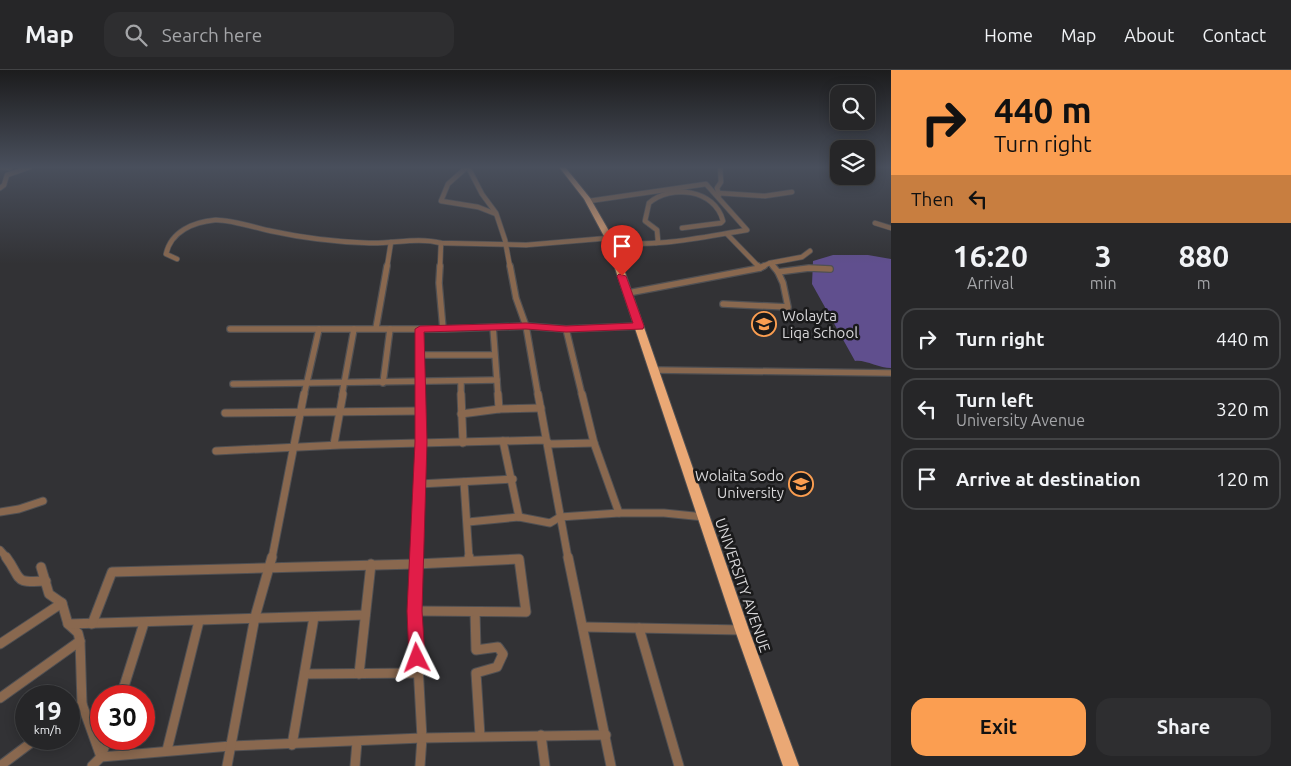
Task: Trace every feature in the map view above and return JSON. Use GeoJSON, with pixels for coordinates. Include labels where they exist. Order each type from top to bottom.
{"type":"FeatureCollection","features":[{"type":"Feature","properties":{"kind":"highway","name":"UNIVERSITY AVENUE"},"geometry":{"type":"LineString","coordinates":[[588,200],[609,240],[628,293],[790,766]]}},
{"type":"Feature","properties":{"kind":"street"},"geometry":{"type":"LineString","coordinates":[[442,199],[441,201],[446,203],[478,207],[496,215]]}},
{"type":"Feature","properties":{"kind":"street"},"geometry":{"type":"LineString","coordinates":[[486,199],[496,215],[505,244],[519,312],[526,326],[560,517],[611,766]]}},
{"type":"Feature","properties":{"kind":"street"},"geometry":{"type":"LineString","coordinates":[[655,199],[648,205],[645,221],[657,230],[658,242],[656,243]]}},
{"type":"Feature","properties":{"kind":"street"},"geometry":{"type":"LineString","coordinates":[[682,228],[721,223],[723,221],[718,211],[707,199]]}},
{"type":"Feature","properties":{"kind":"street"},"geometry":{"type":"LineString","coordinates":[[177,259],[166,254],[168,245],[175,236],[192,225],[217,220],[288,235],[370,243],[428,240],[442,243],[526,245],[609,240],[633,245],[747,230],[719,199]]}},
{"type":"Feature","properties":{"kind":"street"},"geometry":{"type":"LineString","coordinates":[[876,223],[891,228]]}},
{"type":"Feature","properties":{"kind":"street"},"geometry":{"type":"LineString","coordinates":[[727,234],[760,268]]}},
{"type":"Feature","properties":{"kind":"street"},"geometry":{"type":"LineString","coordinates":[[376,328],[391,242]]}},
{"type":"Feature","properties":{"kind":"street"},"geometry":{"type":"LineString","coordinates":[[442,243],[439,282],[443,329]]}},
{"type":"Feature","properties":{"kind":"street"},"geometry":{"type":"LineString","coordinates":[[628,293],[760,268],[802,257],[810,251]]}},
{"type":"Feature","properties":{"kind":"street"},"geometry":{"type":"LineString","coordinates":[[723,304],[788,307],[783,282],[778,272],[770,264]]}},
{"type":"Feature","properties":{"kind":"street"},"geometry":{"type":"LineString","coordinates":[[778,272],[809,268],[830,269]]}},
{"type":"Feature","properties":{"kind":"street"},"geometry":{"type":"LineString","coordinates":[[230,330],[443,329],[526,326],[566,329],[639,326]]}},
{"type":"Feature","properties":{"kind":"street"},"geometry":{"type":"LineString","coordinates":[[492,327],[499,409]]}},
{"type":"Feature","properties":{"kind":"street"},"geometry":{"type":"LineString","coordinates":[[227,766],[255,618],[270,567],[300,413],[319,329]]}},
{"type":"Feature","properties":{"kind":"street"},"geometry":{"type":"LineString","coordinates":[[334,444],[354,329]]}},
{"type":"Feature","properties":{"kind":"street"},"geometry":{"type":"LineString","coordinates":[[383,383],[390,329]]}},
{"type":"Feature","properties":{"kind":"street"},"geometry":{"type":"LineString","coordinates":[[420,329],[421,442],[415,611],[422,738],[420,766]]}},
{"type":"Feature","properties":{"kind":"street"},"geometry":{"type":"LineString","coordinates":[[566,329],[594,443],[620,513]]}},
{"type":"Feature","properties":{"kind":"street"},"geometry":{"type":"LineString","coordinates":[[421,356],[494,355]]}},
{"type":"Feature","properties":{"kind":"street"},"geometry":{"type":"LineString","coordinates":[[654,370],[891,373]]}},
{"type":"Feature","properties":{"kind":"street"},"geometry":{"type":"LineString","coordinates":[[233,384],[497,380]]}},
{"type":"Feature","properties":{"kind":"street"},"geometry":{"type":"LineString","coordinates":[[461,382],[463,443]]}},
{"type":"Feature","properties":{"kind":"street"},"geometry":{"type":"LineString","coordinates":[[461,414],[499,409],[541,408]]}},
{"type":"Feature","properties":{"kind":"street"},"geometry":{"type":"LineString","coordinates":[[226,413],[340,413],[420,410]]}},
{"type":"Feature","properties":{"kind":"street"},"geometry":{"type":"LineString","coordinates":[[216,451],[294,445],[421,442],[463,443],[546,440],[550,444],[594,443]]}},
{"type":"Feature","properties":{"kind":"street"},"geometry":{"type":"LineString","coordinates":[[503,441],[518,517]]}},
{"type":"Feature","properties":{"kind":"street"},"geometry":{"type":"LineString","coordinates":[[419,484],[512,479]]}},
{"type":"Feature","properties":{"kind":"street"},"geometry":{"type":"LineString","coordinates":[[464,482],[469,561]]}},
{"type":"Feature","properties":{"kind":"street"},"geometry":{"type":"LineString","coordinates":[[0,512],[19,509],[43,501]]}},
{"type":"Feature","properties":{"kind":"street"},"geometry":{"type":"LineString","coordinates":[[468,522],[518,517],[550,523],[560,517],[620,513],[664,513],[704,517]]}},
{"type":"Feature","properties":{"kind":"street"},"geometry":{"type":"LineString","coordinates":[[0,550],[8,559],[16,576],[26,582],[46,582]]}},
{"type":"Feature","properties":{"kind":"street"},"geometry":{"type":"LineString","coordinates":[[92,624],[112,572],[416,564],[519,559],[526,612],[415,611]]}},
{"type":"Feature","properties":{"kind":"street"},"geometry":{"type":"LineString","coordinates":[[359,674],[371,564]]}},
{"type":"Feature","properties":{"kind":"street"},"geometry":{"type":"LineString","coordinates":[[41,567],[49,594],[62,603],[68,624],[78,633],[80,641],[82,704],[102,757]]}},
{"type":"Feature","properties":{"kind":"street"},"geometry":{"type":"LineString","coordinates":[[0,644],[62,603]]}},
{"type":"Feature","properties":{"kind":"street"},"geometry":{"type":"LineString","coordinates":[[475,612],[476,650],[498,647],[503,654],[497,667],[476,673],[480,736]]}},
{"type":"Feature","properties":{"kind":"street"},"geometry":{"type":"LineString","coordinates":[[68,624],[365,615]]}},
{"type":"Feature","properties":{"kind":"street"},"geometry":{"type":"LineString","coordinates":[[292,745],[314,617]]}},
{"type":"Feature","properties":{"kind":"street"},"geometry":{"type":"LineString","coordinates":[[167,750],[199,621]]}},
{"type":"Feature","properties":{"kind":"street"},"geometry":{"type":"LineString","coordinates":[[124,685],[144,623]]}},
{"type":"Feature","properties":{"kind":"street"},"geometry":{"type":"LineString","coordinates":[[584,627],[742,630]]}},
{"type":"Feature","properties":{"kind":"street"},"geometry":{"type":"LineString","coordinates":[[639,628],[679,766]]}},
{"type":"Feature","properties":{"kind":"street"},"geometry":{"type":"LineString","coordinates":[[0,698],[80,641]]}},
{"type":"Feature","properties":{"kind":"street"},"geometry":{"type":"LineString","coordinates":[[305,674],[418,673]]}},
{"type":"Feature","properties":{"kind":"street"},"geometry":{"type":"LineString","coordinates":[[541,735],[545,766]]}},
{"type":"Feature","properties":{"kind":"street"},"geometry":{"type":"LineString","coordinates":[[102,757],[231,746],[480,736],[606,735]]}},
{"type":"Feature","properties":{"kind":"street"},"geometry":{"type":"LineString","coordinates":[[355,766],[357,742]]}},
{"type":"Feature","properties":{"kind":"street"},"geometry":{"type":"LineString","coordinates":[[0,766],[21,750]]}},
{"type":"Feature","properties":{"kind":"street"},"geometry":{"type":"LineString","coordinates":[[92,766],[102,757],[104,750]]}},
{"type":"Feature","properties":{"kind":"shaded area"},"geometry":{"type":"Polygon","coordinates":[[[833,255],[868,255],[891,259],[891,368],[863,361],[855,361],[812,284],[813,261],[833,255]]]}},
{"type":"Feature","properties":{"kind":"place","name":"Wolayta Liqa School"},"geometry":{"type":"Point","coordinates":[764,324]}},
{"type":"Feature","properties":{"kind":"place","name":"Wolaita Sodo University"},"geometry":{"type":"Point","coordinates":[801,484]}},
{"type":"Feature","properties":{"kind":"route"},"geometry":{"type":"LineString","coordinates":[[417,658],[415,611],[421,442],[420,329],[526,326],[566,329],[639,326],[622,276]]}}]}
